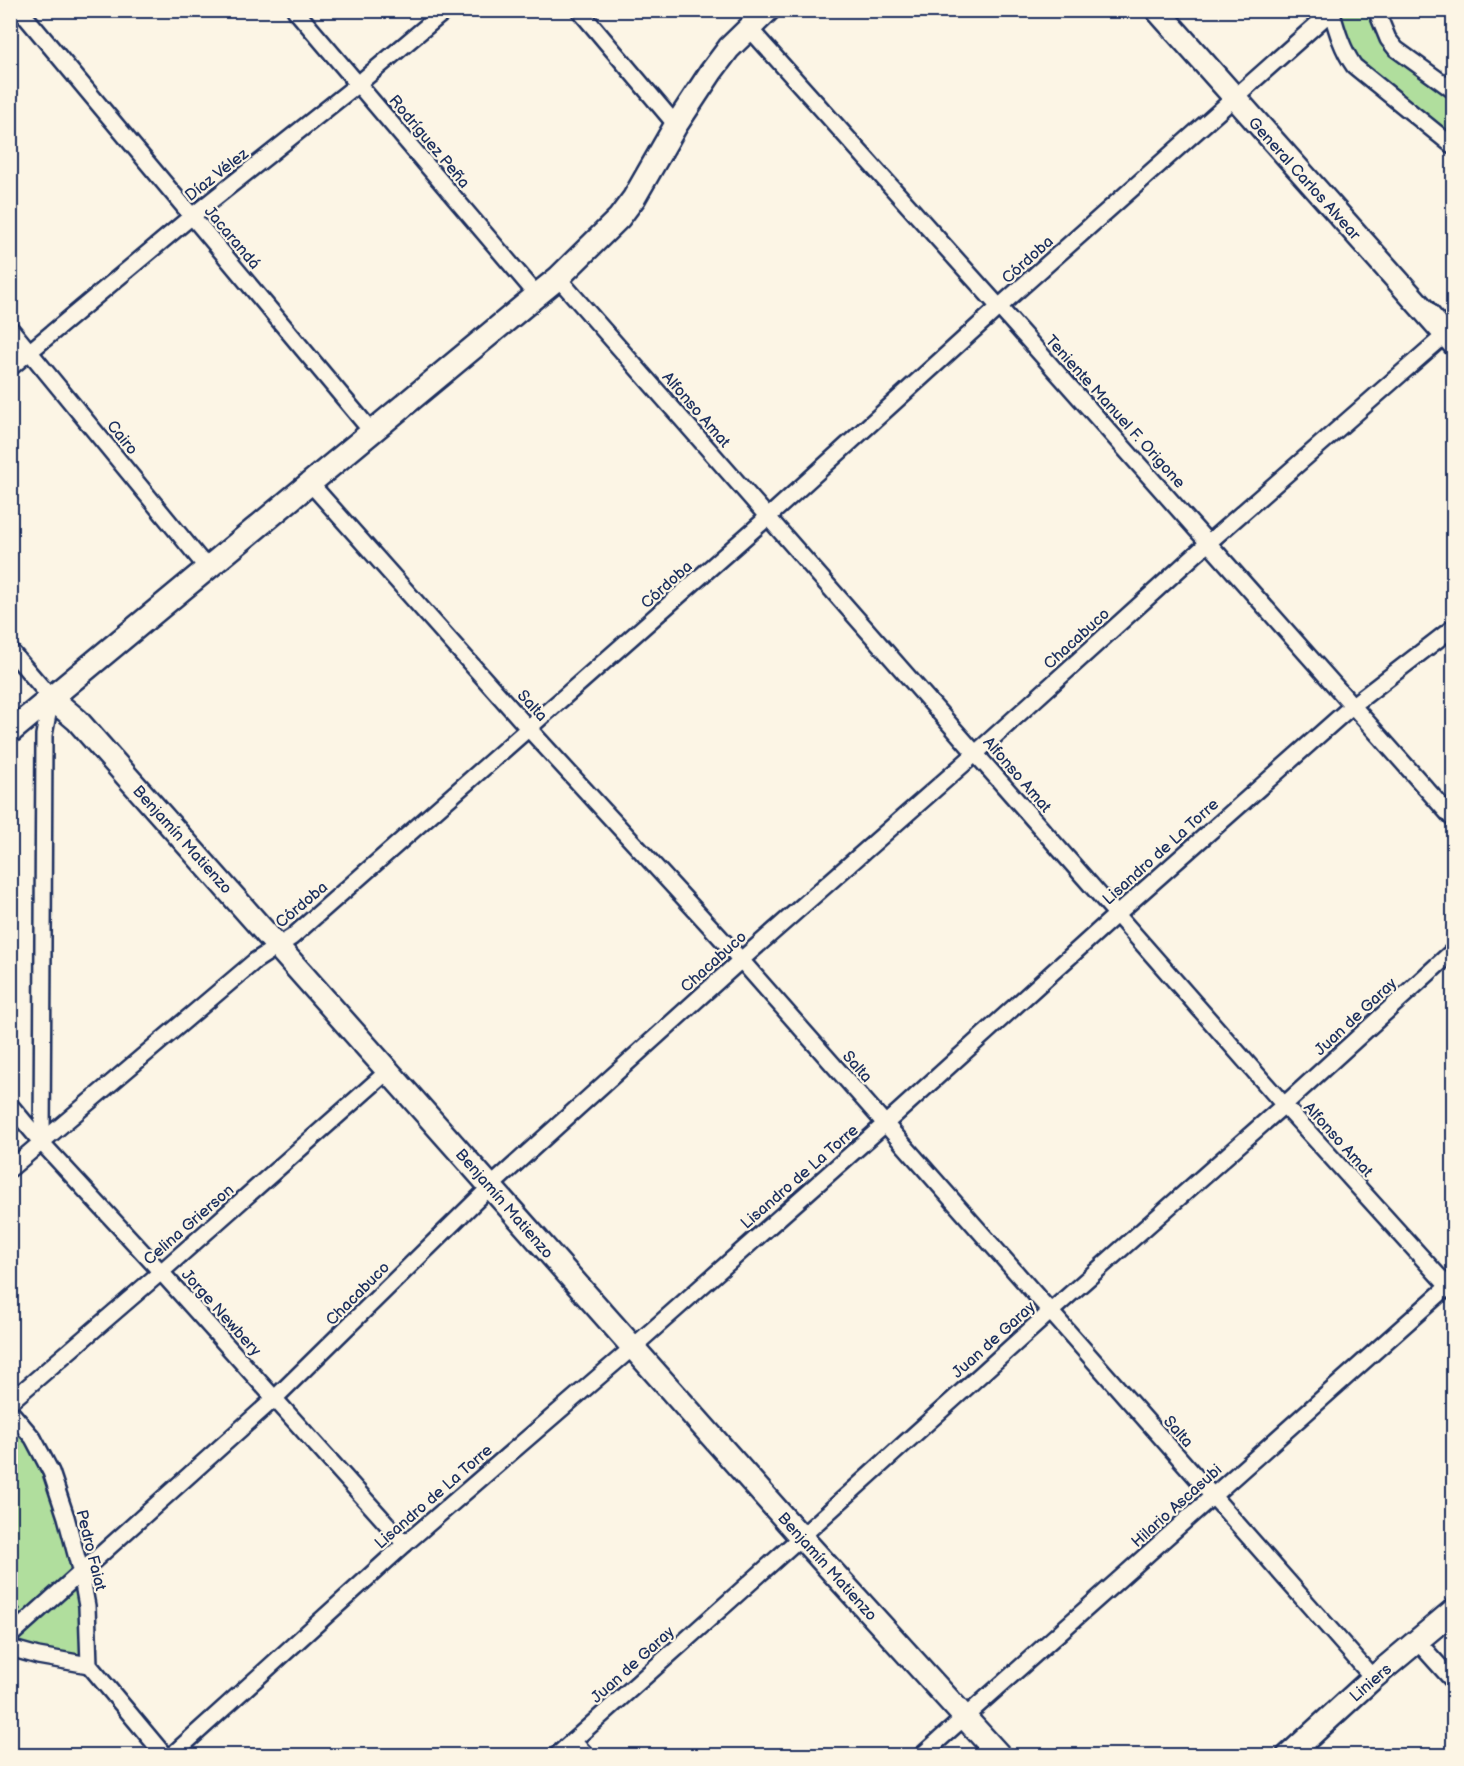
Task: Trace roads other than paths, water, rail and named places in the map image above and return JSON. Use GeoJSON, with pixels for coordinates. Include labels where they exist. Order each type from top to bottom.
{"type":"FeatureCollection","features":[{"type":"Feature","properties":{"kind":"street"},"geometry":{"type":"LineString","coordinates":[[10,17],[19,10]]}},
{"type":"Feature","properties":{"kind":"street","name":"Jacarandá"},"geometry":{"type":"LineString","coordinates":[[19,10],[372,432]]}},
{"type":"Feature","properties":{"kind":"street","name":"Rodríguez Peña"},"geometry":{"type":"LineString","coordinates":[[296,10],[537,295]]}},
{"type":"Feature","properties":{"kind":"street","name":"Díaz Vélez"},"geometry":{"type":"LineString","coordinates":[[10,368],[192,216],[358,84],[446,10]]}},
{"type":"Feature","properties":{"kind":"street"},"geometry":{"type":"LineString","coordinates":[[579,10],[676,125]]}},
{"type":"Feature","properties":{"kind":"street"},"geometry":{"type":"LineString","coordinates":[[10,732],[558,278],[619,218],[634,198],[676,125],[711,72],[729,48],[768,10]]}},
{"type":"Feature","properties":{"kind":"street","name":"General Carlos Alvear"},"geometry":{"type":"LineString","coordinates":[[1157,10],[1234,98],[1451,335]]}},
{"type":"Feature","properties":{"kind":"street"},"geometry":{"type":"LineString","coordinates":[[1376,10],[1388,39],[1396,49],[1454,91]]}},
{"type":"Feature","properties":{"kind":"street"},"geometry":{"type":"LineString","coordinates":[[1332,11],[1341,42],[1354,66],[1454,147]]}},
{"type":"Feature","properties":{"kind":"street","name":"Córdoba"},"geometry":{"type":"LineString","coordinates":[[10,1169],[255,961],[301,930],[768,517],[999,307],[1332,11]]}},
{"type":"Feature","properties":{"kind":"street","name":"Teniente Manuel F. Origone"},"geometry":{"type":"LineString","coordinates":[[749,28],[1454,820]]}},
{"type":"Feature","properties":{"kind":"street","name":"Alfonso Amat"},"geometry":{"type":"LineString","coordinates":[[558,278],[1284,1105],[1452,1286]]}},
{"type":"Feature","properties":{"kind":"street","name":"Cairo"},"geometry":{"type":"LineString","coordinates":[[10,328],[207,568]]}},
{"type":"Feature","properties":{"kind":"street","name":"Chacabuco"},"geometry":{"type":"LineString","coordinates":[[10,1636],[274,1399],[491,1186],[741,960],[976,753],[1208,543],[1451,335]]}},
{"type":"Feature","properties":{"kind":"street","name":"Salta"},"geometry":{"type":"LineString","coordinates":[[310,483],[741,960],[1373,1678]]}},
{"type":"Feature","properties":{"kind":"street","name":"Lisandro de La Torre"},"geometry":{"type":"LineString","coordinates":[[171,1755],[405,1544],[885,1124],[1353,705],[1454,627]]}},
{"type":"Feature","properties":{"kind":"street","name":"Benjamín Matienzo"},"geometry":{"type":"LineString","coordinates":[[10,650],[51,698],[77,720],[801,1537],[1000,1755]]}},
{"type":"Feature","properties":{"kind":"street"},"geometry":{"type":"LineString","coordinates":[[42,1143],[44,735],[51,698]]}},
{"type":"Feature","properties":{"kind":"street","name":"Juan de Garay"},"geometry":{"type":"LineString","coordinates":[[556,1755],[1284,1105],[1454,950]]}},
{"type":"Feature","properties":{"kind":"street","name":"Celina Grierson"},"geometry":{"type":"LineString","coordinates":[[10,1402],[162,1272],[388,1071]]}},
{"type":"Feature","properties":{"kind":"street","name":"Jorge Newbery"},"geometry":{"type":"LineString","coordinates":[[10,1106],[405,1544]]}},
{"type":"Feature","properties":{"kind":"street","name":"Hilario Ascasubi"},"geometry":{"type":"LineString","coordinates":[[921,1755],[1452,1286]]}},
{"type":"Feature","properties":{"kind":"street","name":"Pedro Faiat"},"geometry":{"type":"LineString","coordinates":[[10,1412],[33,1438],[51,1472],[66,1517],[87,1606],[89,1665]]}},
{"type":"Feature","properties":{"kind":"street","name":"Liniers"},"geometry":{"type":"LineString","coordinates":[[1288,1755],[1373,1678],[1454,1610]]}},
{"type":"Feature","properties":{"kind":"street"},"geometry":{"type":"LineString","coordinates":[[1418,1642],[1454,1682]]}},
{"type":"Feature","properties":{"kind":"street"},"geometry":{"type":"LineString","coordinates":[[10,1648],[38,1656],[89,1665],[165,1755]]}},
{"type":"Feature","properties":{"kind":"street"},"geometry":{"type":"LineString","coordinates":[[573,1741],[587,1755]]}}]}
